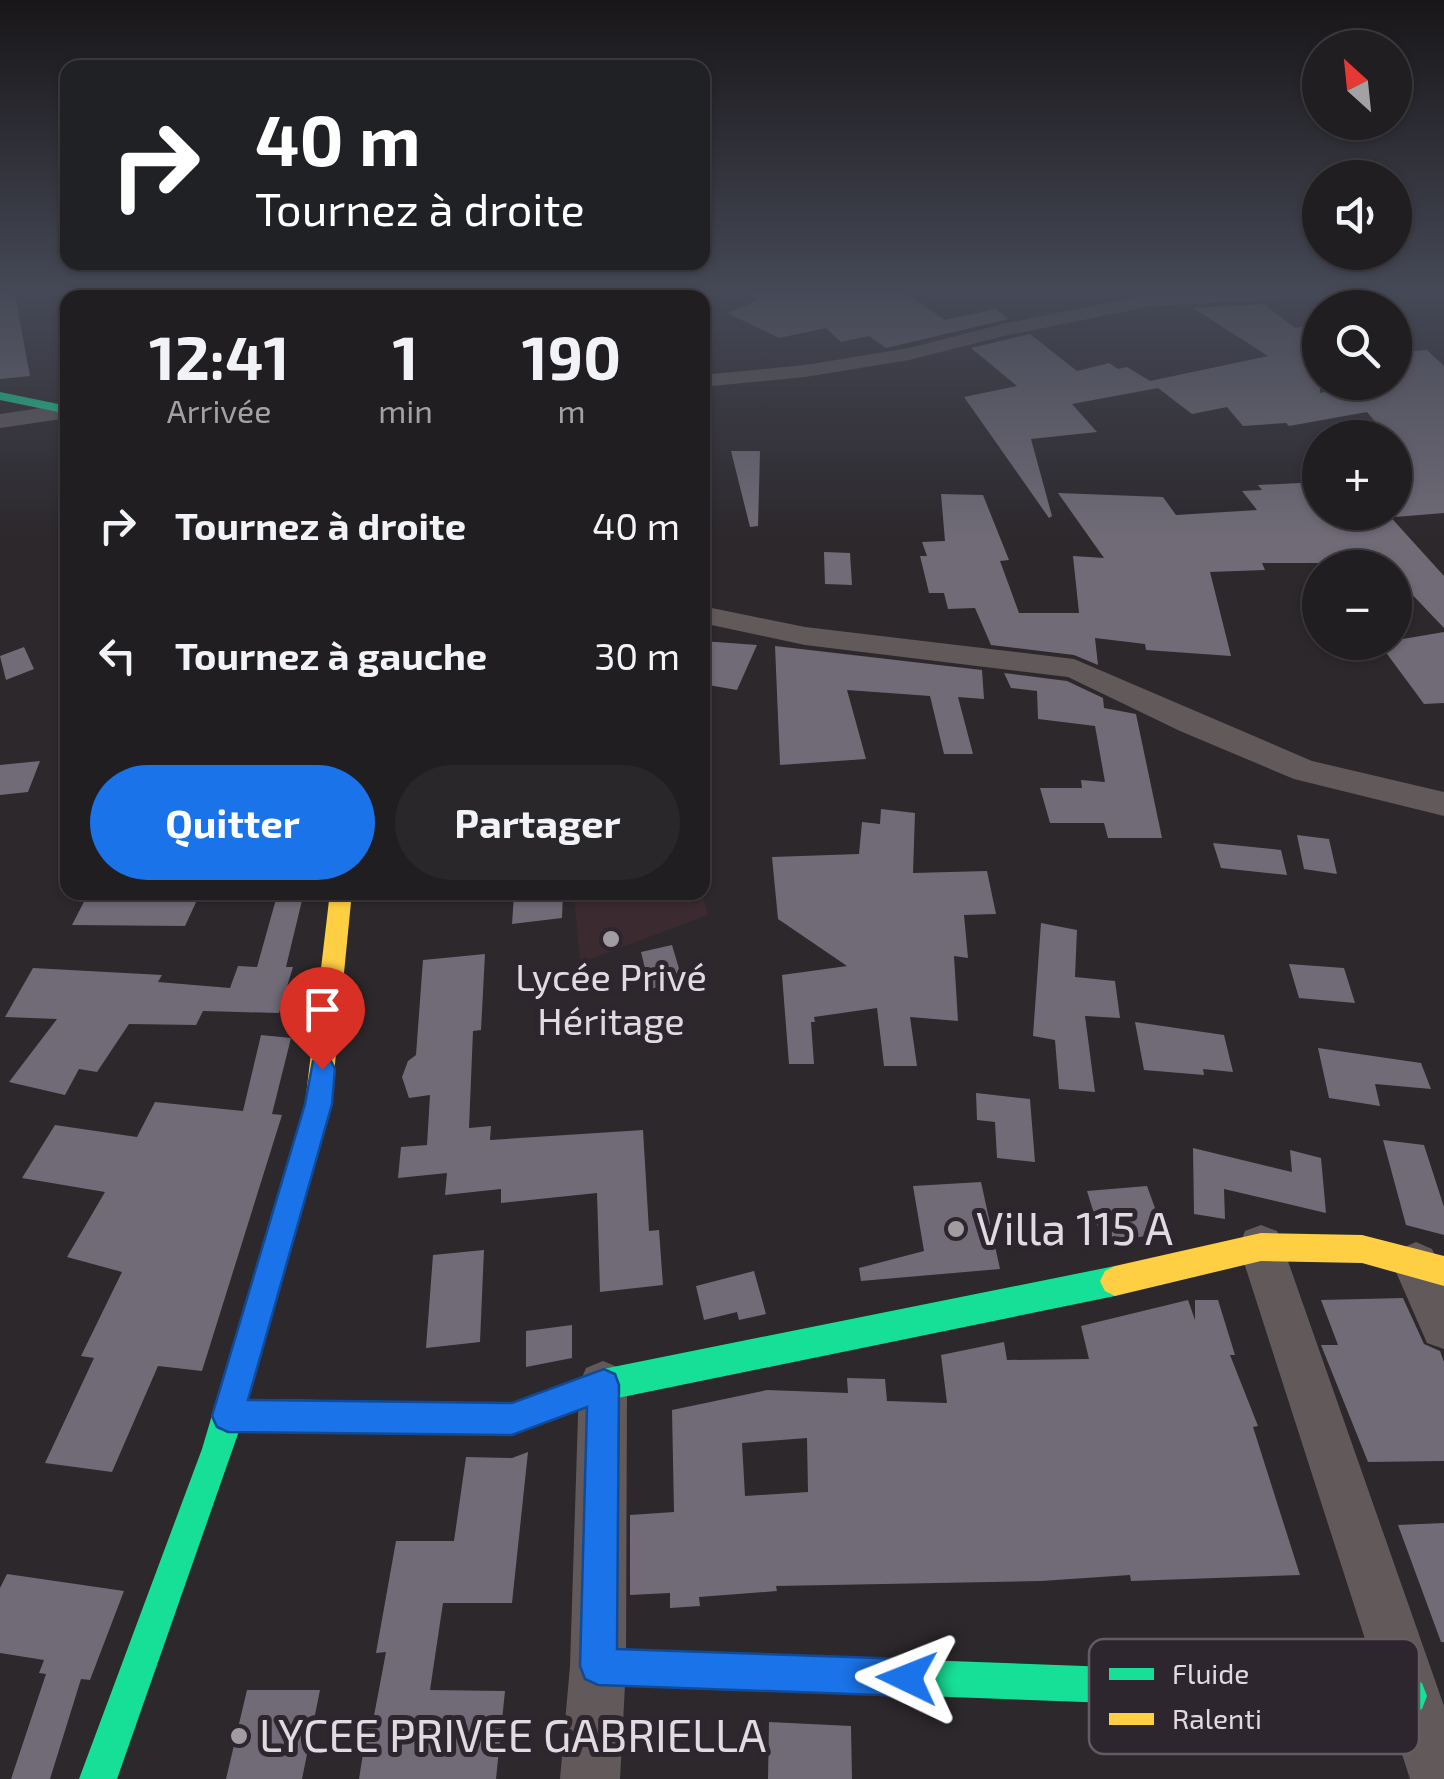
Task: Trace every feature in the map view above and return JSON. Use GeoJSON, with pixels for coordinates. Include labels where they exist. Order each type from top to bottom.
{"type":"FeatureCollection","features":[{"type":"Feature","properties":{"kind":"street"},"geometry":{"type":"LineString","coordinates":[[710,381],[794,373]]}},
{"type":"Feature","properties":{"kind":"street"},"geometry":{"type":"LineString","coordinates":[[0,396],[60,408]]}},
{"type":"Feature","properties":{"kind":"street"},"geometry":{"type":"LineString","coordinates":[[0,420],[60,411]]}},
{"type":"Feature","properties":{"kind":"street"},"geometry":{"type":"LineString","coordinates":[[710,616],[805,636],[1074,668],[1190,724],[1305,771],[1444,804]]}},
{"type":"Feature","properties":{"kind":"street"},"geometry":{"type":"LineString","coordinates":[[98,1779],[228,1416],[318,1104],[341,900]]}},
{"type":"Feature","properties":{"kind":"street"},"geometry":{"type":"LineString","coordinates":[[228,1416],[512,1419],[604,1385],[1055,1295],[1260,1247],[1362,1249],[1430,1268],[1444,1326]]}},
{"type":"Feature","properties":{"kind":"street"},"geometry":{"type":"LineString","coordinates":[[1260,1247],[1390,1639]]}},
{"type":"Feature","properties":{"kind":"street"},"geometry":{"type":"LineString","coordinates":[[590,1779],[598,1666],[604,1385]]}},
{"type":"Feature","properties":{"kind":"street"},"geometry":{"type":"LineString","coordinates":[[598,1666],[1089,1684]]}},
{"type":"Feature","properties":{"kind":"street"},"geometry":{"type":"LineString","coordinates":[[1419,1723],[1440,1779]]}},
{"type":"Feature","properties":{"kind":"shaded area","name":"Lycée Privé Héritage"},"geometry":{"type":"Polygon","coordinates":[[[575,900],[704,900],[708,915],[580,963],[575,900]]]}},
{"type":"Feature","properties":{"kind":"building"},"geometry":{"type":"Polygon","coordinates":[[[0,373],[30,376],[0,379],[0,373]]]}},
{"type":"Feature","properties":{"kind":"building"},"geometry":{"type":"Polygon","coordinates":[[[1001,373],[1137,373],[1150,381],[1188,373],[1302,373],[1302,400],[1412,400],[1412,373],[1444,373],[1444,513],[1412,516],[1412,420],[1374,420],[1367,412],[1302,420],[1302,424],[1289,426],[1243,426],[1227,407],[1192,414],[1158,388],[1072,404],[1097,432],[1031,439],[1052,516],[1049,518],[964,397],[1017,386],[1001,373]]]}},
{"type":"Feature","properties":{"kind":"building"},"geometry":{"type":"Polygon","coordinates":[[[731,451],[760,451],[758,526],[750,527],[731,451]]]}},
{"type":"Feature","properties":{"kind":"building"},"geometry":{"type":"Polygon","coordinates":[[[1302,483],[1302,530],[1402,530],[1444,576],[1444,628],[1412,594],[1412,550],[1302,550],[1302,563],[1262,563],[1265,570],[1210,572],[1231,656],[1146,650],[1145,644],[1095,638],[1098,665],[1074,655],[991,645],[975,608],[948,609],[944,593],[929,593],[920,556],[927,556],[922,542],[945,541],[941,494],[983,495],[1009,560],[1000,561],[1019,613],[1079,613],[1073,556],[1104,558],[1058,493],[1163,497],[1176,515],[1257,510],[1242,491],[1262,490],[1258,485],[1302,483]]]}},
{"type":"Feature","properties":{"kind":"building"},"geometry":{"type":"Polygon","coordinates":[[[824,552],[850,553],[852,585],[825,584],[824,552]]]}},
{"type":"Feature","properties":{"kind":"building"},"geometry":{"type":"Polygon","coordinates":[[[1444,632],[1444,703],[1424,704],[1392,660],[1412,660],[1412,637],[1444,632]]]}},
{"type":"Feature","properties":{"kind":"building"},"geometry":{"type":"Polygon","coordinates":[[[710,642],[757,645],[737,690],[710,685],[710,642]]]}},
{"type":"Feature","properties":{"kind":"building"},"geometry":{"type":"Polygon","coordinates":[[[775,646],[982,670],[984,699],[958,697],[973,754],[944,754],[930,696],[847,690],[866,759],[780,765],[775,646]]]}},
{"type":"Feature","properties":{"kind":"building"},"geometry":{"type":"Polygon","coordinates":[[[24,647],[34,669],[6,680],[0,656],[24,647]]]}},
{"type":"Feature","properties":{"kind":"building"},"geometry":{"type":"Polygon","coordinates":[[[1004,673],[1067,681],[1103,698],[1104,708],[1136,714],[1162,838],[1108,838],[1104,823],[1050,823],[1040,788],[1082,788],[1081,780],[1105,782],[1095,726],[1038,719],[1037,691],[1011,688],[1004,673]]]}},
{"type":"Feature","properties":{"kind":"building"},"geometry":{"type":"Polygon","coordinates":[[[40,761],[28,792],[0,795],[0,765],[40,761]]]}},
{"type":"Feature","properties":{"kind":"building"},"geometry":{"type":"Polygon","coordinates":[[[881,809],[915,813],[913,873],[987,871],[996,914],[964,915],[968,958],[954,956],[958,1021],[910,1017],[917,1066],[884,1066],[877,1008],[814,1017],[814,1064],[789,1064],[782,975],[847,966],[778,919],[772,857],[859,854],[862,822],[880,824],[881,809]]]}},
{"type":"Feature","properties":{"kind":"building"},"geometry":{"type":"Polygon","coordinates":[[[1297,835],[1329,839],[1337,874],[1304,869],[1297,835]]]}},
{"type":"Feature","properties":{"kind":"building"},"geometry":{"type":"Polygon","coordinates":[[[1213,843],[1281,850],[1287,875],[1221,868],[1213,843]]]}},
{"type":"Feature","properties":{"kind":"building"},"geometry":{"type":"Polygon","coordinates":[[[85,900],[197,900],[185,926],[72,925],[85,900]]]}},
{"type":"Feature","properties":{"kind":"building"},"geometry":{"type":"Polygon","coordinates":[[[276,900],[302,900],[286,967],[293,967],[279,1013],[203,1011],[196,1025],[129,1024],[97,1072],[79,1069],[65,1095],[9,1082],[57,1019],[5,1017],[33,968],[162,975],[158,982],[230,988],[238,966],[257,967],[276,900]]]}},
{"type":"Feature","properties":{"kind":"building"},"geometry":{"type":"Polygon","coordinates":[[[514,900],[563,900],[562,918],[512,924],[514,900]]]}},
{"type":"Feature","properties":{"kind":"building"},"geometry":{"type":"Polygon","coordinates":[[[1041,923],[1077,930],[1075,977],[1115,981],[1120,1018],[1085,1016],[1095,1092],[1059,1089],[1055,1040],[1033,1036],[1041,923]]]}},
{"type":"Feature","properties":{"kind":"building"},"geometry":{"type":"Polygon","coordinates":[[[672,945],[683,982],[650,989],[641,952],[672,945]]]}},
{"type":"Feature","properties":{"kind":"building"},"geometry":{"type":"Polygon","coordinates":[[[485,954],[481,1030],[473,1031],[469,1128],[491,1126],[490,1140],[643,1130],[649,1231],[659,1230],[663,1285],[600,1292],[597,1193],[501,1203],[501,1189],[445,1195],[447,1173],[398,1178],[401,1147],[427,1145],[430,1095],[409,1098],[402,1077],[408,1061],[416,1055],[423,960],[485,954]]]}},
{"type":"Feature","properties":{"kind":"building"},"geometry":{"type":"Polygon","coordinates":[[[1289,964],[1344,968],[1355,1003],[1299,998],[1289,964]]]}},
{"type":"Feature","properties":{"kind":"building"},"geometry":{"type":"Polygon","coordinates":[[[1135,1022],[1224,1035],[1233,1072],[1203,1069],[1204,1075],[1144,1070],[1135,1022]]]}},
{"type":"Feature","properties":{"kind":"building"},"geometry":{"type":"Polygon","coordinates":[[[261,1035],[291,1038],[272,1114],[282,1115],[202,1371],[158,1366],[112,1472],[45,1463],[94,1358],[81,1356],[122,1272],[67,1257],[105,1192],[22,1178],[55,1125],[137,1137],[155,1102],[243,1111],[261,1035]]]}},
{"type":"Feature","properties":{"kind":"building"},"geometry":{"type":"Polygon","coordinates":[[[1318,1048],[1421,1063],[1431,1089],[1375,1084],[1380,1106],[1329,1098],[1318,1048]]]}},
{"type":"Feature","properties":{"kind":"building"},"geometry":{"type":"Polygon","coordinates":[[[976,1093],[1030,1099],[1035,1162],[997,1158],[995,1122],[977,1120],[976,1093]]]}},
{"type":"Feature","properties":{"kind":"building"},"geometry":{"type":"Polygon","coordinates":[[[1383,1140],[1424,1145],[1444,1207],[1444,1235],[1406,1225],[1383,1140]]]}},
{"type":"Feature","properties":{"kind":"building"},"geometry":{"type":"Polygon","coordinates":[[[1193,1148],[1292,1172],[1290,1150],[1321,1158],[1326,1213],[1224,1189],[1225,1219],[1194,1214],[1193,1148]]]}},
{"type":"Feature","properties":{"kind":"building","name":"Villa 115 A"},"geometry":{"type":"Polygon","coordinates":[[[981,1182],[1000,1269],[861,1281],[859,1268],[924,1251],[913,1186],[981,1182]]]}},
{"type":"Feature","properties":{"kind":"building"},"geometry":{"type":"Polygon","coordinates":[[[1147,1186],[1164,1233],[1103,1243],[1087,1191],[1147,1186]]]}},
{"type":"Feature","properties":{"kind":"building"},"geometry":{"type":"Polygon","coordinates":[[[484,1250],[480,1342],[426,1348],[433,1255],[484,1250]]]}},
{"type":"Feature","properties":{"kind":"building"},"geometry":{"type":"Polygon","coordinates":[[[754,1271],[766,1314],[739,1320],[737,1312],[704,1320],[696,1286],[754,1271]]]}},
{"type":"Feature","properties":{"kind":"building"},"geometry":{"type":"Polygon","coordinates":[[[1403,1298],[1424,1344],[1440,1351],[1444,1362],[1444,1461],[1368,1462],[1321,1345],[1338,1345],[1321,1300],[1403,1298]]]}},
{"type":"Feature","properties":{"kind":"building"},"geometry":{"type":"Polygon","coordinates":[[[1188,1300],[1195,1320],[1195,1300],[1218,1300],[1235,1355],[1230,1355],[1258,1426],[1253,1427],[1300,1575],[1131,1581],[1130,1575],[1041,1581],[776,1586],[777,1591],[699,1597],[700,1606],[670,1608],[670,1593],[630,1595],[630,1515],[674,1512],[672,1410],[767,1390],[848,1393],[847,1378],[885,1379],[887,1401],[947,1403],[941,1355],[1004,1342],[1007,1360],[1089,1359],[1081,1326],[1188,1300]],[[807,1438],[742,1443],[745,1496],[808,1492],[807,1438]]]}},
{"type":"Feature","properties":{"kind":"building"},"geometry":{"type":"Polygon","coordinates":[[[572,1325],[572,1358],[526,1367],[526,1331],[572,1325]]]}},
{"type":"Feature","properties":{"kind":"building"},"geometry":{"type":"Polygon","coordinates":[[[528,1452],[512,1603],[443,1603],[430,1690],[505,1691],[496,1779],[359,1779],[368,1722],[373,1721],[386,1652],[376,1653],[396,1541],[454,1541],[466,1457],[512,1458],[528,1452]]]}},
{"type":"Feature","properties":{"kind":"building"},"geometry":{"type":"Polygon","coordinates":[[[1444,1523],[1444,1642],[1441,1642],[1398,1525],[1444,1523]]]}},
{"type":"Feature","properties":{"kind":"building"},"geometry":{"type":"Polygon","coordinates":[[[7,1574],[124,1591],[90,1680],[81,1679],[50,1779],[11,1779],[46,1674],[39,1673],[44,1660],[0,1653],[0,1588],[7,1574]]]}},
{"type":"Feature","properties":{"kind":"building"},"geometry":{"type":"Polygon","coordinates":[[[247,1690],[320,1690],[302,1779],[226,1779],[247,1690]]]}},
{"type":"Feature","properties":{"kind":"building"},"geometry":{"type":"Polygon","coordinates":[[[769,1722],[851,1726],[852,1779],[768,1779],[769,1722]]]}},
{"type":"Feature","properties":{"kind":"traffic: fast"},"geometry":{"type":"LineString","coordinates":[[0,396],[60,408]]}},
{"type":"Feature","properties":{"kind":"traffic: fast"},"geometry":{"type":"LineString","coordinates":[[98,1779],[218,1449],[295,1182]]}},
{"type":"Feature","properties":{"kind":"traffic: fast"},"geometry":{"type":"LineString","coordinates":[[228,1415],[512,1419],[603,1385],[1115,1281]]}},
{"type":"Feature","properties":{"kind":"traffic: fast"},"geometry":{"type":"LineString","coordinates":[[598,1666],[1089,1684]]}},
{"type":"Feature","properties":{"kind":"traffic: slow"},"geometry":{"type":"LineString","coordinates":[[295,1182],[318,1104],[340,900]]}},
{"type":"Feature","properties":{"kind":"traffic: slow"},"geometry":{"type":"LineString","coordinates":[[1115,1281],[1261,1247],[1362,1249],[1444,1271]]}},
{"type":"Feature","properties":{"kind":"place","name":"Lycée Privé Héritage"},"geometry":{"type":"Point","coordinates":[611,939]}},
{"type":"Feature","properties":{"kind":"place","name":"Villa 115 A"},"geometry":{"type":"Point","coordinates":[956,1229]}},
{"type":"Feature","properties":{"kind":"place","name":"LYCEE PRIVEE GABRIELLA"},"geometry":{"type":"Point","coordinates":[239,1736]}},
{"type":"Feature","properties":{"kind":"route"},"geometry":{"type":"LineString","coordinates":[[322,1069],[318,1104],[228,1416],[512,1419],[604,1385],[598,1666],[907,1678]]}}]}
